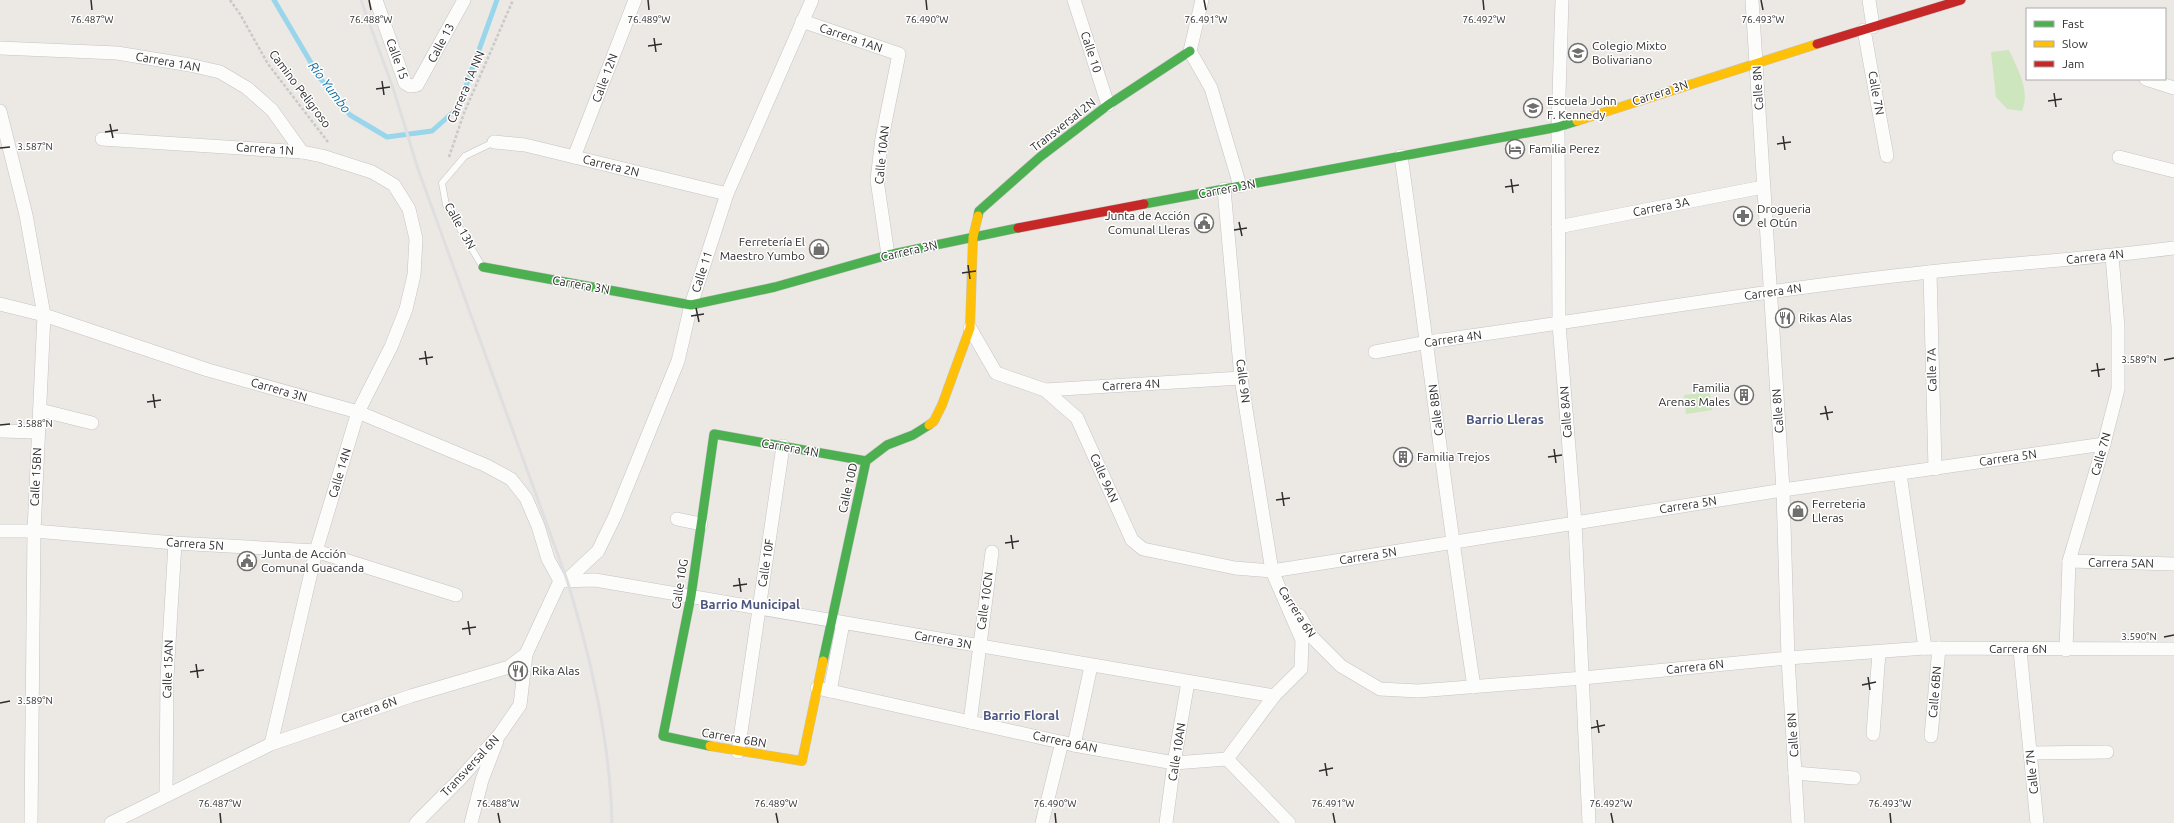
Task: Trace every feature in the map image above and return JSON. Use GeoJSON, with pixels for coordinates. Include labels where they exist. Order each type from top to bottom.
{"type":"FeatureCollection","features":[{"type":"Feature","properties":{"kind":"street","name":"Calle 15"},"geometry":{"type":"LineString","coordinates":[[376,0],[405,83],[410,86],[417,85]]}},
{"type":"Feature","properties":{"kind":"street","name":"Calle 13"},"geometry":{"type":"LineString","coordinates":[[417,85],[464,0]]}},
{"type":"Feature","properties":{"kind":"street","name":"Calle 12N"},"geometry":{"type":"LineString","coordinates":[[574,157],[635,0]]}},
{"type":"Feature","properties":{"kind":"street","name":"Calle 11"},"geometry":{"type":"LineString","coordinates":[[564,581],[598,551],[615,516],[678,361],[691,305],[727,194],[812,0]]}},
{"type":"Feature","properties":{"kind":"street","name":"Calle 10"},"geometry":{"type":"LineString","coordinates":[[1074,0],[1108,105]]}},
{"type":"Feature","properties":{"kind":"street"},"geometry":{"type":"LineString","coordinates":[[1202,0],[1190,51],[1211,88],[1240,186]]}},
{"type":"Feature","properties":{"kind":"street","name":"Calle 8AN"},"geometry":{"type":"LineString","coordinates":[[1562,0],[1558,127],[1560,324],[1575,523],[1589,823]]}},
{"type":"Feature","properties":{"kind":"street","name":"Calle 8N"},"geometry":{"type":"LineString","coordinates":[[1752,0],[1757,62],[1763,187],[1784,490],[1788,658],[1798,823]]}},
{"type":"Feature","properties":{"kind":"street","name":"Calle 7N"},"geometry":{"type":"LineString","coordinates":[[1869,0],[1869,28],[1888,156]]}},
{"type":"Feature","properties":{"kind":"street","name":"Carrera 3N"},"geometry":{"type":"LineString","coordinates":[[483,267],[691,305],[775,287],[888,255],[973,237],[1558,127],[1757,62],[1961,0]]}},
{"type":"Feature","properties":{"kind":"street","name":"Carrera 1AN"},"geometry":{"type":"LineString","coordinates":[[802,21],[899,54]]}},
{"type":"Feature","properties":{"kind":"street","name":"Carrera 1AN"},"geometry":{"type":"LineString","coordinates":[[0,48],[117,53],[220,72],[247,88],[272,110],[302,152]]}},
{"type":"Feature","properties":{"kind":"street","name":"Transversal 2N"},"geometry":{"type":"LineString","coordinates":[[973,237],[979,211],[1040,157],[1108,105],[1190,51]]}},
{"type":"Feature","properties":{"kind":"street","name":"Calle 10AN"},"geometry":{"type":"LineString","coordinates":[[888,255],[877,180],[882,138],[899,54]]}},
{"type":"Feature","properties":{"kind":"street"},"geometry":{"type":"LineString","coordinates":[[2149,80],[2174,88]]}},
{"type":"Feature","properties":{"kind":"street","name":"Calle 15BN"},"geometry":{"type":"LineString","coordinates":[[0,111],[26,215],[44,315],[34,531],[31,823]]}},
{"type":"Feature","properties":{"kind":"street","name":"Carrera 1N"},"geometry":{"type":"LineString","coordinates":[[102,139],[302,152],[322,156],[372,172],[394,185],[409,209]]}},
{"type":"Feature","properties":{"kind":"street","name":"Carrera 2N"},"geometry":{"type":"LineString","coordinates":[[494,142],[525,145],[727,194]]}},
{"type":"Feature","properties":{"kind":"street","name":"Calle 8BN"},"geometry":{"type":"LineString","coordinates":[[1401,156],[1428,342],[1452,543],[1474,687]]}},
{"type":"Feature","properties":{"kind":"street"},"geometry":{"type":"LineString","coordinates":[[2119,157],[2174,171]]}},
{"type":"Feature","properties":{"kind":"street","name":"Carrera 3A"},"geometry":{"type":"LineString","coordinates":[[1558,227],[1763,187]]}},
{"type":"Feature","properties":{"kind":"street","name":"Calle 9N"},"geometry":{"type":"LineString","coordinates":[[1224,189],[1241,378],[1272,571]]}},
{"type":"Feature","properties":{"kind":"street","name":"Calle 14N"},"geometry":{"type":"LineString","coordinates":[[271,744],[316,551],[358,412],[391,347],[406,309],[414,275],[416,239],[409,209]]}},
{"type":"Feature","properties":{"kind":"street","name":"Calle 10D"},"geometry":{"type":"LineString","coordinates":[[802,761],[817,688],[837,622],[866,461],[887,445],[913,436],[934,421],[942,405],[970,328],[973,237]]}},
{"type":"Feature","properties":{"kind":"street","name":"Carrera 4N"},"geometry":{"type":"LineString","coordinates":[[1375,352],[1428,342],[1560,324],[1770,292],[1930,272],[2112,256],[2174,248]]}},
{"type":"Feature","properties":{"kind":"street","name":"Calle 7N"},"geometry":{"type":"LineString","coordinates":[[2066,650],[2069,561],[2104,444],[2118,389],[2118,327],[2112,256]]}},
{"type":"Feature","properties":{"kind":"street","name":"Calle 7A"},"geometry":{"type":"LineString","coordinates":[[1930,272],[1935,469]]}},
{"type":"Feature","properties":{"kind":"street","name":"Carrera 3N"},"geometry":{"type":"LineString","coordinates":[[0,304],[44,315],[208,370],[358,412],[511,479],[526,498],[538,526],[548,559],[564,581],[595,580],[1091,666],[1274,696]]}},
{"type":"Feature","properties":{"kind":"street","name":"Calle 9AN"},"geometry":{"type":"LineString","coordinates":[[970,328],[996,373],[1045,390],[1077,418],[1132,540],[1143,549],[1235,568],[1272,571]]}},
{"type":"Feature","properties":{"kind":"street","name":"Carrera 4N"},"geometry":{"type":"LineString","coordinates":[[1045,390],[1241,378]]}},
{"type":"Feature","properties":{"kind":"street"},"geometry":{"type":"LineString","coordinates":[[40,410],[92,423]]}},
{"type":"Feature","properties":{"kind":"street"},"geometry":{"type":"LineString","coordinates":[[0,431],[38,432]]}},
{"type":"Feature","properties":{"kind":"street","name":"Carrera 4N"},"geometry":{"type":"LineString","coordinates":[[714,434],[866,461]]}},
{"type":"Feature","properties":{"kind":"street","name":"Calle 10G"},"geometry":{"type":"LineString","coordinates":[[663,736],[690,596],[714,434]]}},
{"type":"Feature","properties":{"kind":"street","name":"Carrera 5N"},"geometry":{"type":"LineString","coordinates":[[1272,571],[1784,490],[2104,444]]}},
{"type":"Feature","properties":{"kind":"street","name":"Calle 10F"},"geometry":{"type":"LineString","coordinates":[[738,752],[783,446]]}},
{"type":"Feature","properties":{"kind":"street"},"geometry":{"type":"LineString","coordinates":[[1900,474],[1925,648]]}},
{"type":"Feature","properties":{"kind":"street"},"geometry":{"type":"LineString","coordinates":[[677,519],[701,524]]}},
{"type":"Feature","properties":{"kind":"street","name":"Carrera 5N"},"geometry":{"type":"LineString","coordinates":[[0,531],[34,531],[175,543],[316,551],[456,595]]}},
{"type":"Feature","properties":{"kind":"street","name":"Calle 15AN"},"geometry":{"type":"LineString","coordinates":[[166,795],[167,677],[175,543]]}},
{"type":"Feature","properties":{"kind":"street","name":"Calle 10CN"},"geometry":{"type":"LineString","coordinates":[[970,722],[992,552]]}},
{"type":"Feature","properties":{"kind":"street","name":"Carrera 5AN"},"geometry":{"type":"LineString","coordinates":[[2069,561],[2174,564]]}},
{"type":"Feature","properties":{"kind":"street"},"geometry":{"type":"LineString","coordinates":[[1272,571],[1302,640],[1301,669],[1288,684],[1274,696],[1227,759],[1288,823]]}},
{"type":"Feature","properties":{"kind":"street","name":"Carrera 6N"},"geometry":{"type":"LineString","coordinates":[[1272,571],[1312,637],[1341,666],[1380,689],[1418,691],[1474,687],[1788,658],[1925,648],[2020,650],[2174,650]]}},
{"type":"Feature","properties":{"kind":"street","name":"Carrera 6N"},"geometry":{"type":"LineString","coordinates":[[112,823],[271,744],[411,696],[509,667],[526,654],[564,581]]}},
{"type":"Feature","properties":{"kind":"street"},"geometry":{"type":"LineString","coordinates":[[830,691],[837,622]]}},
{"type":"Feature","properties":{"kind":"street","name":"Calle 6BN"},"geometry":{"type":"LineString","coordinates":[[1931,736],[1939,648]]}},
{"type":"Feature","properties":{"kind":"street","name":"Calle 7N"},"geometry":{"type":"LineString","coordinates":[[2020,650],[2037,823]]}},
{"type":"Feature","properties":{"kind":"street"},"geometry":{"type":"LineString","coordinates":[[1873,734],[1879,652]]}},
{"type":"Feature","properties":{"kind":"street","name":"Transversal 6N"},"geometry":{"type":"LineString","coordinates":[[416,823],[459,780],[500,734],[520,705],[526,654]]}},
{"type":"Feature","properties":{"kind":"street"},"geometry":{"type":"LineString","coordinates":[[1042,823],[1091,666]]}},
{"type":"Feature","properties":{"kind":"street","name":"Calle 10AN"},"geometry":{"type":"LineString","coordinates":[[1166,823],[1174,763],[1188,682]]}},
{"type":"Feature","properties":{"kind":"street","name":"Carrera 6AN"},"geometry":{"type":"LineString","coordinates":[[817,688],[1068,743],[1174,763],[1227,759]]}},
{"type":"Feature","properties":{"kind":"street"},"geometry":{"type":"LineString","coordinates":[[471,823],[482,780],[500,734]]}},
{"type":"Feature","properties":{"kind":"street","name":"Carrera 6BN"},"geometry":{"type":"LineString","coordinates":[[663,736],[738,752],[802,761]]}},
{"type":"Feature","properties":{"kind":"street"},"geometry":{"type":"LineString","coordinates":[[2030,753],[2107,752]]}},
{"type":"Feature","properties":{"kind":"street"},"geometry":{"type":"LineString","coordinates":[[1795,773],[1854,778]]}},
{"type":"Feature","properties":{"kind":"lane"},"geometry":{"type":"LineString","coordinates":[[442,183],[465,156],[494,142]]}},
{"type":"Feature","properties":{"kind":"lane","name":"Calle 13N"},"geometry":{"type":"LineString","coordinates":[[442,183],[446,205],[483,267]]}},
{"type":"Feature","properties":{"kind":"path","name":"Camino Peligroso"},"geometry":{"type":"LineString","coordinates":[[230,0],[240,14],[268,64],[317,126],[331,148]]}},
{"type":"Feature","properties":{"kind":"path","name":"Carrera 1A NN"},"geometry":{"type":"LineString","coordinates":[[442,183],[450,150],[464,113],[513,0]]}},
{"type":"Feature","properties":{"kind":"green space"},"geometry":{"type":"Polygon","coordinates":[[[2009,50],[2019,72],[2024,88],[2025,96],[2022,111],[2007,109],[1996,97],[1991,52],[2009,50]]]}},
{"type":"Feature","properties":{"kind":"green space"},"geometry":{"type":"Polygon","coordinates":[[[1710,392],[1712,410],[1686,414],[1684,395],[1710,392]]]}},
{"type":"Feature","properties":{"kind":"waterway","name":"Río Yumbo"},"geometry":{"type":"LineString","coordinates":[[274,0],[320,78],[350,115],[387,137],[432,131],[458,108],[497,0]]}},
{"type":"Feature","properties":{"kind":"railway"},"geometry":{"type":"LineString","coordinates":[[361,0],[394,91],[418,169],[567,580],[584,640],[598,700],[608,761],[612,823]]}},
{"type":"Feature","properties":{"kind":"traffic: fast"},"geometry":{"type":"LineString","coordinates":[[978,216],[979,211],[1040,157],[1108,105],[1190,51]]}},
{"type":"Feature","properties":{"kind":"traffic: fast"},"geometry":{"type":"LineString","coordinates":[[1144,204],[1558,127],[1577,121]]}},
{"type":"Feature","properties":{"kind":"traffic: fast"},"geometry":{"type":"LineString","coordinates":[[483,267],[691,305],[775,287],[888,255],[1018,228]]}},
{"type":"Feature","properties":{"kind":"traffic: fast"},"geometry":{"type":"LineString","coordinates":[[823,661],[866,461],[887,445],[913,435],[929,425]]}},
{"type":"Feature","properties":{"kind":"traffic: fast"},"geometry":{"type":"LineString","coordinates":[[710,746],[663,736],[691,596],[714,434],[866,461]]}},
{"type":"Feature","properties":{"kind":"traffic: slow"},"geometry":{"type":"LineString","coordinates":[[1577,121],[1817,44]]}},
{"type":"Feature","properties":{"kind":"traffic: slow"},"geometry":{"type":"LineString","coordinates":[[929,425],[934,421],[942,405],[970,328],[973,237],[978,216]]}},
{"type":"Feature","properties":{"kind":"traffic: slow"},"geometry":{"type":"LineString","coordinates":[[710,746],[802,761],[823,661]]}},
{"type":"Feature","properties":{"kind":"traffic: jam"},"geometry":{"type":"LineString","coordinates":[[1817,44],[1961,0]]}},
{"type":"Feature","properties":{"kind":"traffic: jam"},"geometry":{"type":"LineString","coordinates":[[1018,228],[1144,204]]}},
{"type":"Feature","properties":{"kind":"place","name":"Colegio Mixto Bolivariano"},"geometry":{"type":"Point","coordinates":[1578,53]}},
{"type":"Feature","properties":{"kind":"place","name":"Escuela John F. Kennedy"},"geometry":{"type":"Point","coordinates":[1533,108]}},
{"type":"Feature","properties":{"kind":"place","name":"Familia Perez"},"geometry":{"type":"Point","coordinates":[1515,149]}},
{"type":"Feature","properties":{"kind":"place","name":"Drogueria el Otún"},"geometry":{"type":"Point","coordinates":[1743,216]}},
{"type":"Feature","properties":{"kind":"place","name":"Junta de Acción Comunal Lleras"},"geometry":{"type":"Point","coordinates":[1204,223]}},
{"type":"Feature","properties":{"kind":"place","name":"Ferretería El Maestro Yumbo"},"geometry":{"type":"Point","coordinates":[819,249]}},
{"type":"Feature","properties":{"kind":"place","name":"Rikas Alas"},"geometry":{"type":"Point","coordinates":[1785,318]}},
{"type":"Feature","properties":{"kind":"place","name":"Familia Arenas Males"},"geometry":{"type":"Point","coordinates":[1744,395]}},
{"type":"Feature","properties":{"kind":"place","name":"Familia Trejos"},"geometry":{"type":"Point","coordinates":[1403,457]}},
{"type":"Feature","properties":{"kind":"place","name":"Ferreteria Lleras"},"geometry":{"type":"Point","coordinates":[1798,511]}},
{"type":"Feature","properties":{"kind":"place","name":"Junta de Acción Comunal Guacanda"},"geometry":{"type":"Point","coordinates":[247,561]}},
{"type":"Feature","properties":{"kind":"place","name":"Rika Alas"},"geometry":{"type":"Point","coordinates":[518,671]}},
{"type":"Feature","properties":{"kind":"district","name":"Barrio Lleras"},"geometry":{"type":"Point","coordinates":[1505,419]}},
{"type":"Feature","properties":{"kind":"district","name":"Barrio Municipal"},"geometry":{"type":"Point","coordinates":[750,604]}},
{"type":"Feature","properties":{"kind":"district","name":"Barrio Floral"},"geometry":{"type":"Point","coordinates":[1021,715]}}]}
